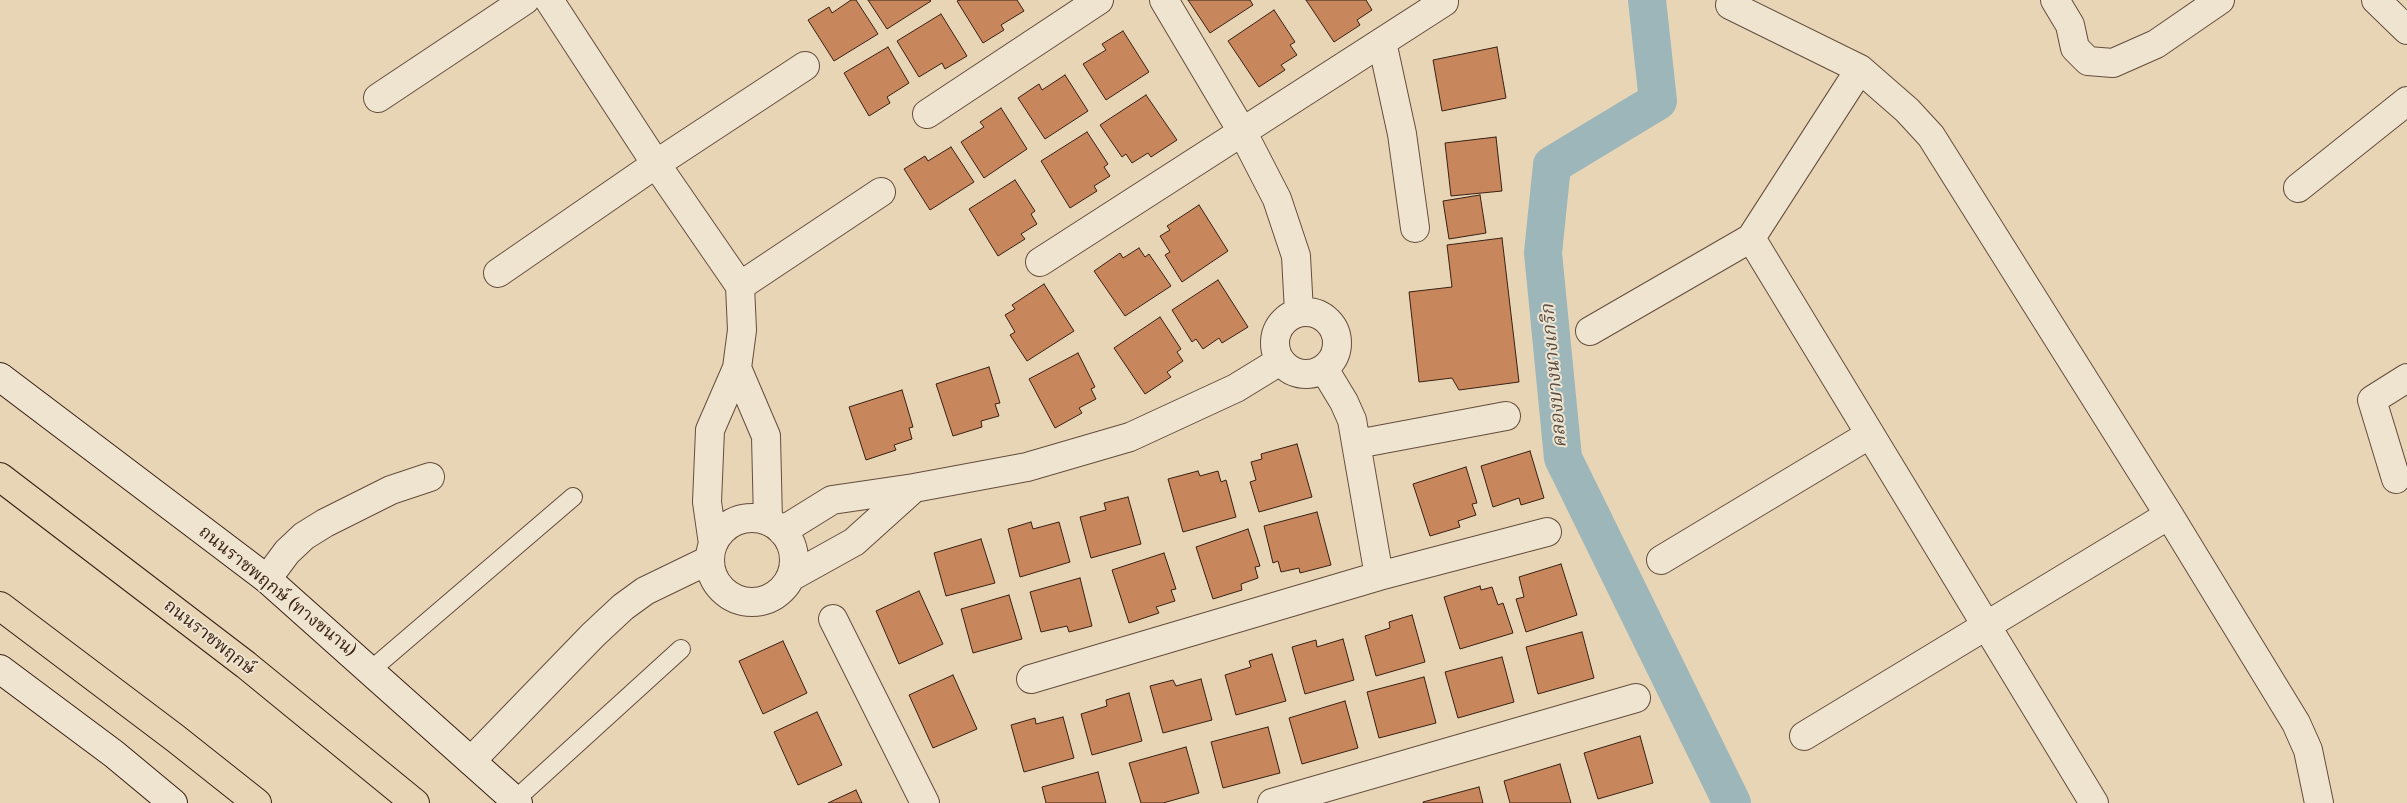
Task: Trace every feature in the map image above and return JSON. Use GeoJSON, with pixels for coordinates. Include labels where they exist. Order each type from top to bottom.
{"type":"FeatureCollection","features":[{"type":"Feature","properties":{"kind":"main road","name":"ถนนราชพฤกษ์"},"geometry":{"type":"LineString","coordinates":[[0,477],[246,665],[415,803]]}},
{"type":"Feature","properties":{"kind":"main road"},"geometry":{"type":"LineString","coordinates":[[0,606],[175,738],[257,803]]}},
{"type":"Feature","properties":{"kind":"street"},"geometry":{"type":"LineString","coordinates":[[378,98],[525,0]]}},
{"type":"Feature","properties":{"kind":"street"},"geometry":{"type":"LineString","coordinates":[[471,761],[593,635],[623,607],[711,552],[722,530],[736,521],[752,518],[775,526],[791,544],[794,561],[791,577],[781,591],[767,600],[751,603],[735,600],[721,591],[712,576],[711,552],[707,502],[710,430],[737,368],[742,330],[740,286],[656,164],[548,0]]}},
{"type":"Feature","properties":{"kind":"street"},"geometry":{"type":"LineString","coordinates":[[927,114],[1099,0]]}},
{"type":"Feature","properties":{"kind":"street"},"geometry":{"type":"LineString","coordinates":[[1164,0],[1243,133],[1277,199],[1296,256],[1300,312]]}},
{"type":"Feature","properties":{"kind":"street"},"geometry":{"type":"LineString","coordinates":[[2055,0],[2070,25],[2076,48],[2088,61],[2113,62],[2156,44],[2220,0]]}},
{"type":"Feature","properties":{"kind":"street"},"geometry":{"type":"LineString","coordinates":[[2376,0],[2407,30]]}},
{"type":"Feature","properties":{"kind":"street"},"geometry":{"type":"LineString","coordinates":[[1040,262],[1444,2]]}},
{"type":"Feature","properties":{"kind":"street"},"geometry":{"type":"LineString","coordinates":[[1730,5],[1860,70],[1907,110],[1931,136],[2169,515],[2296,722],[2308,750],[2319,803]]}},
{"type":"Feature","properties":{"kind":"street"},"geometry":{"type":"LineString","coordinates":[[1382,42],[1402,134],[1415,228]]}},
{"type":"Feature","properties":{"kind":"street"},"geometry":{"type":"LineString","coordinates":[[498,273],[656,164],[805,66]]}},
{"type":"Feature","properties":{"kind":"street"},"geometry":{"type":"LineString","coordinates":[[1590,331],[1750,238],[1860,70]]}},
{"type":"Feature","properties":{"kind":"street"},"geometry":{"type":"LineString","coordinates":[[2298,188],[2407,102]]}},
{"type":"Feature","properties":{"kind":"street"},"geometry":{"type":"LineString","coordinates":[[740,286],[881,192]]}},
{"type":"Feature","properties":{"kind":"street"},"geometry":{"type":"LineString","coordinates":[[1750,238],[1869,436],[1988,626],[2094,803]]}},
{"type":"Feature","properties":{"kind":"street"},"geometry":{"type":"LineString","coordinates":[[1300,312],[1312,312],[1323,317],[1332,325],[1337,336],[1337,348],[1332,360],[1324,369],[1313,374],[1300,374],[1289,370],[1280,361],[1275,350],[1275,337],[1284,322],[1300,312]]}},
{"type":"Feature","properties":{"kind":"street"},"geometry":{"type":"LineString","coordinates":[[775,526],[832,500],[914,488],[1027,467],[1130,437],[1236,388],[1280,361]]}},
{"type":"Feature","properties":{"kind":"street"},"geometry":{"type":"LineString","coordinates":[[737,368],[766,436],[775,526]]}},
{"type":"Feature","properties":{"kind":"street"},"geometry":{"type":"LineString","coordinates":[[1324,369],[1344,402],[1352,420],[1379,576]]}},
{"type":"Feature","properties":{"kind":"street","name":"ถนนราชพฤกษ์ (ทางขนาน)"},"geometry":{"type":"LineString","coordinates":[[0,377],[267,579],[517,801]]}},
{"type":"Feature","properties":{"kind":"street"},"geometry":{"type":"LineString","coordinates":[[2396,479],[2372,400],[2407,378]]}},
{"type":"Feature","properties":{"kind":"street"},"geometry":{"type":"LineString","coordinates":[[1357,444],[1506,416]]}},
{"type":"Feature","properties":{"kind":"street"},"geometry":{"type":"LineString","coordinates":[[1661,560],[1869,436]]}},
{"type":"Feature","properties":{"kind":"street"},"geometry":{"type":"LineString","coordinates":[[267,579],[287,552],[304,536],[325,523],[391,490],[430,477]]}},
{"type":"Feature","properties":{"kind":"street"},"geometry":{"type":"LineString","coordinates":[[791,577],[854,542],[914,488]]}},
{"type":"Feature","properties":{"kind":"street"},"geometry":{"type":"LineString","coordinates":[[1804,736],[2169,515]]}},
{"type":"Feature","properties":{"kind":"street"},"geometry":{"type":"LineString","coordinates":[[1031,679],[1379,576],[1547,532]]}},
{"type":"Feature","properties":{"kind":"street"},"geometry":{"type":"LineString","coordinates":[[833,619],[926,803]]}},
{"type":"Feature","properties":{"kind":"street"},"geometry":{"type":"LineString","coordinates":[[0,669],[114,754],[173,803]]}},
{"type":"Feature","properties":{"kind":"street"},"geometry":{"type":"LineString","coordinates":[[1272,803],[1636,698]]}},
{"type":"Feature","properties":{"kind":"lane"},"geometry":{"type":"LineString","coordinates":[[371,670],[573,497]]}},
{"type":"Feature","properties":{"kind":"lane"},"geometry":{"type":"LineString","coordinates":[[517,801],[681,649]]}},
{"type":"Feature","properties":{"kind":"building"},"geometry":{"type":"Polygon","coordinates":[[[851,0],[856,0],[878,34],[834,61],[808,20],[829,7],[832,13],[851,0]]]}},
{"type":"Feature","properties":{"kind":"building"},"geometry":{"type":"Polygon","coordinates":[[[868,0],[930,0],[931,1],[887,29],[868,0]]]}},
{"type":"Feature","properties":{"kind":"building"},"geometry":{"type":"Polygon","coordinates":[[[1017,0],[1024,11],[1001,25],[1004,30],[983,43],[957,1],[1017,0]]]}},
{"type":"Feature","properties":{"kind":"building"},"geometry":{"type":"Polygon","coordinates":[[[1188,0],[1250,0],[1253,5],[1210,33],[1188,0]]]}},
{"type":"Feature","properties":{"kind":"building"},"geometry":{"type":"Polygon","coordinates":[[[1306,0],[1366,0],[1372,10],[1357,20],[1360,25],[1334,42],[1306,0]]]}},
{"type":"Feature","properties":{"kind":"building"},"geometry":{"type":"Polygon","coordinates":[[[1274,10],[1295,42],[1290,45],[1297,55],[1281,65],[1285,70],[1259,87],[1228,41],[1274,10]]]}},
{"type":"Feature","properties":{"kind":"building"},"geometry":{"type":"Polygon","coordinates":[[[941,14],[967,56],[945,69],[942,63],[919,77],[897,41],[941,14]]]}},
{"type":"Feature","properties":{"kind":"building"},"geometry":{"type":"Polygon","coordinates":[[[1123,31],[1149,72],[1106,100],[1083,64],[1106,50],[1102,44],[1123,31]]]}},
{"type":"Feature","properties":{"kind":"building"},"geometry":{"type":"Polygon","coordinates":[[[888,47],[909,83],[887,97],[890,103],[869,116],[844,73],[888,47]]]}},
{"type":"Feature","properties":{"kind":"building"},"geometry":{"type":"Polygon","coordinates":[[[1497,47],[1506,98],[1442,111],[1433,60],[1497,47]]]}},
{"type":"Feature","properties":{"kind":"building"},"geometry":{"type":"Polygon","coordinates":[[[1065,75],[1088,111],[1045,139],[1018,98],[1039,84],[1042,90],[1065,75]]]}},
{"type":"Feature","properties":{"kind":"building"},"geometry":{"type":"Polygon","coordinates":[[[1146,95],[1177,140],[1151,157],[1148,153],[1132,163],[1126,154],[1122,157],[1100,125],[1146,95]]]}},
{"type":"Feature","properties":{"kind":"building"},"geometry":{"type":"Polygon","coordinates":[[[1001,108],[1027,149],[984,178],[961,142],[984,127],[980,122],[1001,108]]]}},
{"type":"Feature","properties":{"kind":"building"},"geometry":{"type":"Polygon","coordinates":[[[1087,132],[1108,164],[1104,167],[1110,176],[1094,186],[1097,191],[1070,208],[1041,161],[1087,132]]]}},
{"type":"Feature","properties":{"kind":"building"},"geometry":{"type":"Polygon","coordinates":[[[1496,137],[1502,191],[1451,196],[1445,143],[1496,137]]]}},
{"type":"Feature","properties":{"kind":"building"},"geometry":{"type":"Polygon","coordinates":[[[951,147],[974,182],[930,210],[904,169],[925,156],[928,161],[951,147]]]}},
{"type":"Feature","properties":{"kind":"building"},"geometry":{"type":"Polygon","coordinates":[[[1015,180],[1035,211],[1031,214],[1037,224],[1021,234],[1025,239],[998,256],[969,209],[1015,180]]]}},
{"type":"Feature","properties":{"kind":"building"},"geometry":{"type":"Polygon","coordinates":[[[1480,195],[1486,233],[1449,239],[1443,201],[1480,195]]]}},
{"type":"Feature","properties":{"kind":"building"},"geometry":{"type":"Polygon","coordinates":[[[1199,205],[1228,251],[1182,282],[1165,255],[1170,252],[1160,236],[1170,230],[1167,226],[1199,205]]]}},
{"type":"Feature","properties":{"kind":"building"},"geometry":{"type":"Polygon","coordinates":[[[1502,238],[1519,382],[1459,390],[1452,378],[1419,382],[1409,292],[1452,287],[1447,245],[1502,238]]]}},
{"type":"Feature","properties":{"kind":"building"},"geometry":{"type":"Polygon","coordinates":[[[1139,248],[1145,257],[1149,254],[1171,286],[1125,316],[1094,271],[1120,253],[1123,258],[1139,248]]]}},
{"type":"Feature","properties":{"kind":"building"},"geometry":{"type":"Polygon","coordinates":[[[1218,280],[1248,327],[1222,343],[1219,338],[1203,349],[1196,339],[1192,342],[1172,310],[1218,280]]]}},
{"type":"Feature","properties":{"kind":"building"},"geometry":{"type":"Polygon","coordinates":[[[1044,284],[1074,331],[1027,361],[1010,335],[1015,332],[1005,315],[1015,309],[1012,305],[1044,284]]]}},
{"type":"Feature","properties":{"kind":"building"},"geometry":{"type":"Polygon","coordinates":[[[1160,317],[1181,349],[1177,352],[1183,361],[1167,372],[1171,377],[1145,394],[1114,348],[1160,317]]]}},
{"type":"Feature","properties":{"kind":"building"},"geometry":{"type":"Polygon","coordinates":[[[1078,353],[1095,387],[1091,389],[1096,399],[1079,408],[1082,413],[1055,428],[1029,379],[1078,353]]]}},
{"type":"Feature","properties":{"kind":"building"},"geometry":{"type":"Polygon","coordinates":[[[989,367],[1000,403],[995,404],[999,416],[981,421],[982,427],[953,436],[936,384],[989,367]]]}},
{"type":"Feature","properties":{"kind":"building"},"geometry":{"type":"Polygon","coordinates":[[[902,390],[913,427],[909,428],[912,439],[894,445],[896,450],[866,460],[849,407],[902,390]]]}},
{"type":"Feature","properties":{"kind":"building"},"geometry":{"type":"Polygon","coordinates":[[[1297,444],[1312,497],[1259,512],[1250,482],[1256,480],[1251,462],[1262,459],[1261,454],[1297,444]]]}},
{"type":"Feature","properties":{"kind":"building"},"geometry":{"type":"Polygon","coordinates":[[[1530,451],[1544,498],[1521,505],[1519,498],[1493,507],[1481,466],[1530,451]]]}},
{"type":"Feature","properties":{"kind":"building"},"geometry":{"type":"Polygon","coordinates":[[[1466,467],[1477,503],[1472,504],[1476,515],[1458,521],[1460,527],[1430,536],[1413,484],[1466,467]]]}},
{"type":"Feature","properties":{"kind":"building"},"geometry":{"type":"Polygon","coordinates":[[[1198,471],[1200,476],[1218,471],[1221,482],[1226,480],[1236,517],[1183,532],[1168,479],[1198,471]]]}},
{"type":"Feature","properties":{"kind":"building"},"geometry":{"type":"Polygon","coordinates":[[[1128,497],[1141,544],[1091,558],[1080,517],[1106,510],[1104,503],[1128,497]]]}},
{"type":"Feature","properties":{"kind":"building"},"geometry":{"type":"Polygon","coordinates":[[[1317,512],[1331,565],[1300,573],[1299,568],[1281,572],[1278,561],[1273,563],[1264,526],[1317,512]]]}},
{"type":"Feature","properties":{"kind":"building"},"geometry":{"type":"Polygon","coordinates":[[[1031,522],[1033,529],[1059,522],[1070,562],[1020,577],[1008,529],[1031,522]]]}},
{"type":"Feature","properties":{"kind":"building"},"geometry":{"type":"Polygon","coordinates":[[[1248,529],[1260,566],[1255,567],[1258,578],[1241,584],[1242,590],[1213,599],[1196,547],[1248,529]]]}},
{"type":"Feature","properties":{"kind":"building"},"geometry":{"type":"Polygon","coordinates":[[[981,539],[995,583],[946,596],[934,553],[981,539]]]}},
{"type":"Feature","properties":{"kind":"building"},"geometry":{"type":"Polygon","coordinates":[[[1164,553],[1176,589],[1171,590],[1175,601],[1156,607],[1159,613],[1129,623],[1112,570],[1164,553]]]}},
{"type":"Feature","properties":{"kind":"building"},"geometry":{"type":"Polygon","coordinates":[[[1561,564],[1577,615],[1526,632],[1516,599],[1524,597],[1519,577],[1561,564]]]}},
{"type":"Feature","properties":{"kind":"building"},"geometry":{"type":"Polygon","coordinates":[[[1080,578],[1092,626],[1069,632],[1067,626],[1041,632],[1030,592],[1080,578]]]}},
{"type":"Feature","properties":{"kind":"building"},"geometry":{"type":"Polygon","coordinates":[[[1480,586],[1481,590],[1492,587],[1498,605],[1503,603],[1513,633],[1460,649],[1444,597],[1480,586]]]}},
{"type":"Feature","properties":{"kind":"building"},"geometry":{"type":"Polygon","coordinates":[[[919,591],[943,644],[899,664],[876,611],[919,591]]]}},
{"type":"Feature","properties":{"kind":"building"},"geometry":{"type":"Polygon","coordinates":[[[1009,595],[1022,639],[973,653],[961,609],[1009,595]]]}},
{"type":"Feature","properties":{"kind":"building"},"geometry":{"type":"Polygon","coordinates":[[[1412,615],[1425,662],[1376,676],[1365,636],[1390,628],[1389,622],[1412,615]]]}},
{"type":"Feature","properties":{"kind":"building"},"geometry":{"type":"Polygon","coordinates":[[[1582,632],[1594,678],[1538,694],[1526,647],[1582,632]]]}},
{"type":"Feature","properties":{"kind":"building"},"geometry":{"type":"Polygon","coordinates":[[[1343,639],[1354,680],[1305,694],[1292,647],[1316,640],[1317,647],[1343,639]]]}},
{"type":"Feature","properties":{"kind":"building"},"geometry":{"type":"Polygon","coordinates":[[[783,641],[807,693],[763,714],[739,661],[783,641]]]}},
{"type":"Feature","properties":{"kind":"building"},"geometry":{"type":"Polygon","coordinates":[[[1272,654],[1286,701],[1236,715],[1225,675],[1251,667],[1249,661],[1272,654]]]}},
{"type":"Feature","properties":{"kind":"building"},"geometry":{"type":"Polygon","coordinates":[[[1502,657],[1514,702],[1458,718],[1445,672],[1502,657]]]}},
{"type":"Feature","properties":{"kind":"building"},"geometry":{"type":"Polygon","coordinates":[[[953,675],[977,729],[933,748],[909,695],[953,675]]]}},
{"type":"Feature","properties":{"kind":"building"},"geometry":{"type":"Polygon","coordinates":[[[1424,677],[1436,723],[1379,738],[1367,692],[1424,677]]]}},
{"type":"Feature","properties":{"kind":"building"},"geometry":{"type":"Polygon","coordinates":[[[1201,679],[1212,720],[1163,733],[1150,686],[1173,680],[1176,686],[1201,679]]]}},
{"type":"Feature","properties":{"kind":"building"},"geometry":{"type":"Polygon","coordinates":[[[1129,693],[1142,741],[1092,755],[1081,714],[1107,706],[1106,700],[1129,693]]]}},
{"type":"Feature","properties":{"kind":"building"},"geometry":{"type":"Polygon","coordinates":[[[1345,701],[1358,748],[1302,764],[1289,718],[1345,701]]]}},
{"type":"Feature","properties":{"kind":"building"},"geometry":{"type":"Polygon","coordinates":[[[817,712],[842,765],[798,785],[774,732],[817,712]]]}},
{"type":"Feature","properties":{"kind":"building"},"geometry":{"type":"Polygon","coordinates":[[[1063,717],[1074,758],[1024,772],[1011,725],[1035,718],[1036,724],[1063,717]]]}},
{"type":"Feature","properties":{"kind":"building"},"geometry":{"type":"Polygon","coordinates":[[[1268,727],[1280,773],[1223,788],[1211,742],[1268,727]]]}},
{"type":"Feature","properties":{"kind":"building"},"geometry":{"type":"Polygon","coordinates":[[[1640,736],[1653,783],[1598,799],[1584,753],[1640,736]]]}},
{"type":"Feature","properties":{"kind":"building"},"geometry":{"type":"Polygon","coordinates":[[[1186,747],[1199,793],[1163,803],[1141,803],[1129,763],[1186,747]]]}},
{"type":"Feature","properties":{"kind":"building"},"geometry":{"type":"Polygon","coordinates":[[[1560,764],[1571,803],[1510,803],[1504,781],[1560,764]]]}},
{"type":"Feature","properties":{"kind":"building"},"geometry":{"type":"Polygon","coordinates":[[[1098,772],[1106,803],[1046,803],[1042,787],[1098,772]]]}},
{"type":"Feature","properties":{"kind":"building"},"geometry":{"type":"Polygon","coordinates":[[[1479,787],[1483,803],[1423,803],[1423,802],[1479,787]]]}},
{"type":"Feature","properties":{"kind":"building"},"geometry":{"type":"Polygon","coordinates":[[[856,790],[862,803],[828,803],[856,790]]]}},
{"type":"Feature","properties":{"kind":"waterway","name":"คลองบางนางเกริก"},"geometry":{"type":"LineString","coordinates":[[1647,0],[1658,101],[1552,165],[1543,253],[1563,458],[1732,803]]}}]}
